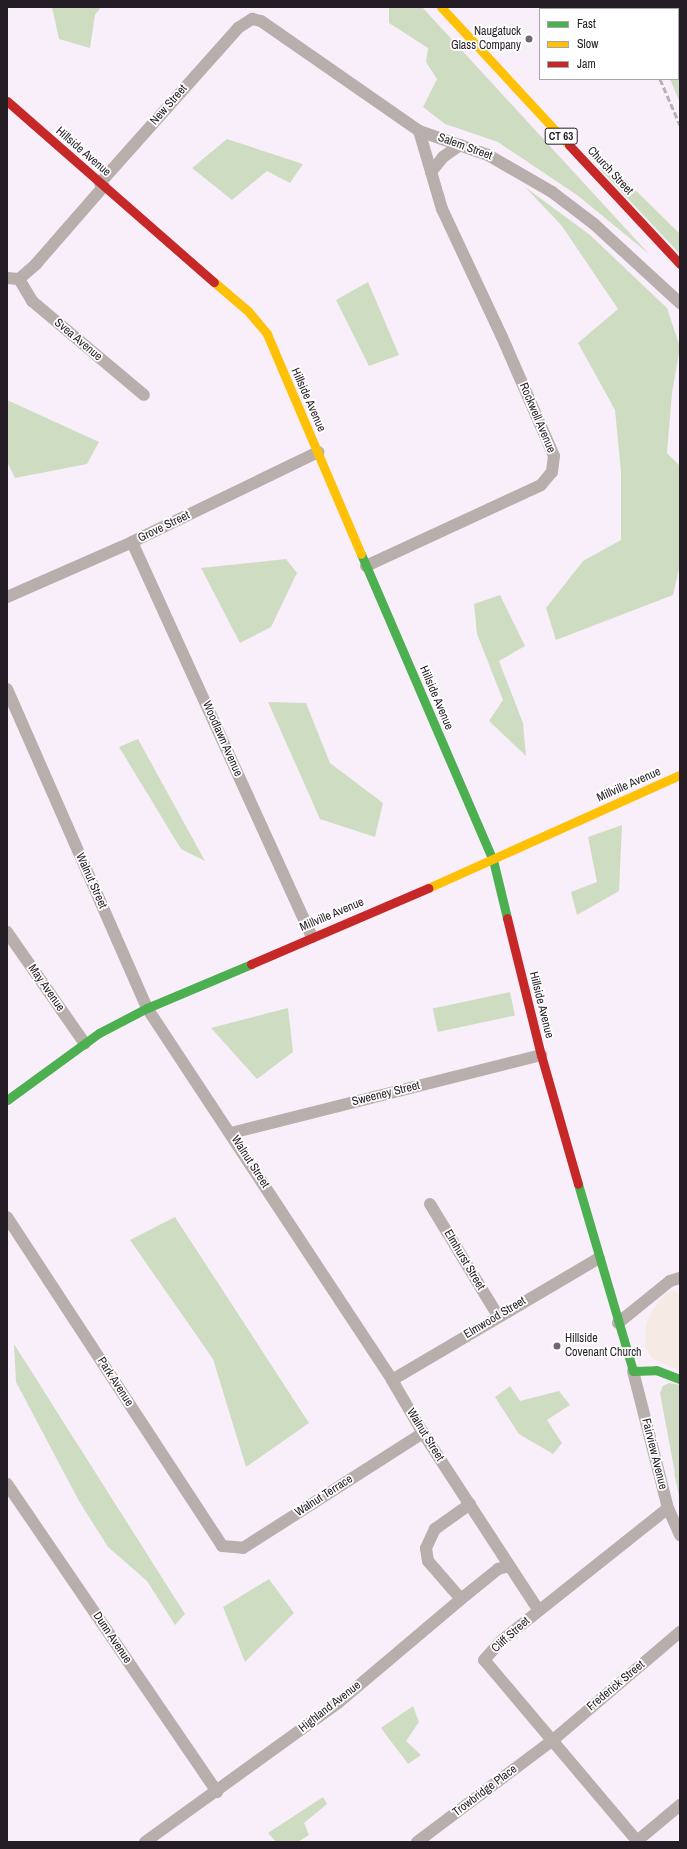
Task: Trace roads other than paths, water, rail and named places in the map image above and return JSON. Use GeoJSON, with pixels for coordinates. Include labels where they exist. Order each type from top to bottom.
{"type":"FeatureCollection","features":[{"type":"Feature","properties":{"kind":"street","name":"Church Street"},"geometry":{"type":"LineString","coordinates":[[441,7],[680,264]]}},
{"type":"Feature","properties":{"kind":"street","name":"Salem Street"},"geometry":{"type":"LineString","coordinates":[[238,28],[252,19],[261,20],[419,131],[508,164],[552,192],[594,224],[680,302]]}},
{"type":"Feature","properties":{"kind":"street","name":"New Street"},"geometry":{"type":"LineString","coordinates":[[13,279],[36,264],[102,184],[238,28]]}},
{"type":"Feature","properties":{"kind":"street","name":"Hillside Avenue"},"geometry":{"type":"LineString","coordinates":[[7,102],[248,311],[267,334],[493,860],[541,1055],[633,1371]]}},
{"type":"Feature","properties":{"kind":"street","name":"Rockwell Avenue"},"geometry":{"type":"LineString","coordinates":[[366,566],[541,485],[552,472],[554,456],[502,337],[442,209],[419,131]]}},
{"type":"Feature","properties":{"kind":"street"},"geometry":{"type":"LineString","coordinates":[[431,172],[443,157],[460,145]]}},
{"type":"Feature","properties":{"kind":"street","name":"Svea Avenue"},"geometry":{"type":"LineString","coordinates":[[13,279],[32,301],[144,395]]}},
{"type":"Feature","properties":{"kind":"street","name":"Grove Street"},"geometry":{"type":"LineString","coordinates":[[7,597],[132,542],[318,452]]}},
{"type":"Feature","properties":{"kind":"street","name":"Woodlawn Avenue"},"geometry":{"type":"LineString","coordinates":[[132,542],[312,937]]}},
{"type":"Feature","properties":{"kind":"street","name":"Walnut Street"},"geometry":{"type":"LineString","coordinates":[[7,689],[148,1008],[392,1380],[423,1433],[539,1611]]}},
{"type":"Feature","properties":{"kind":"street","name":"Millville Avenue"},"geometry":{"type":"LineString","coordinates":[[7,1100],[85,1044],[148,1008],[493,860],[680,775]]}},
{"type":"Feature","properties":{"kind":"street","name":"May Avenue"},"geometry":{"type":"LineString","coordinates":[[7,932],[85,1044]]}},
{"type":"Feature","properties":{"kind":"street","name":"Sweeney Street"},"geometry":{"type":"LineString","coordinates":[[231,1133],[541,1055]]}},
{"type":"Feature","properties":{"kind":"street","name":"Elmhurst Street"},"geometry":{"type":"LineString","coordinates":[[430,1204],[498,1316]]}},
{"type":"Feature","properties":{"kind":"street","name":"Park Avenue"},"geometry":{"type":"LineString","coordinates":[[7,1217],[222,1546]]}},
{"type":"Feature","properties":{"kind":"street","name":"Elmwood Street"},"geometry":{"type":"LineString","coordinates":[[392,1380],[498,1316],[599,1258]]}},
{"type":"Feature","properties":{"kind":"street"},"geometry":{"type":"LineString","coordinates":[[618,1323],[670,1281],[680,1278]]}},
{"type":"Feature","properties":{"kind":"street"},"geometry":{"type":"LineString","coordinates":[[633,1371],[656,1370],[680,1379]]}},
{"type":"Feature","properties":{"kind":"street","name":"Fairview Avenue"},"geometry":{"type":"LineString","coordinates":[[633,1371],[668,1508],[680,1535]]}},
{"type":"Feature","properties":{"kind":"street","name":"Walnut Terrace"},"geometry":{"type":"LineString","coordinates":[[222,1546],[243,1548],[423,1433]]}},
{"type":"Feature","properties":{"kind":"street","name":"Dunn Avenue"},"geometry":{"type":"LineString","coordinates":[[7,1484],[217,1792]]}},
{"type":"Feature","properties":{"kind":"street"},"geometry":{"type":"LineString","coordinates":[[461,1599],[428,1561],[426,1548],[434,1529],[470,1504]]}},
{"type":"Feature","properties":{"kind":"street","name":"Cliff Street"},"geometry":{"type":"LineString","coordinates":[[637,1842],[553,1740],[484,1660],[501,1641],[668,1508]]}},
{"type":"Feature","properties":{"kind":"street","name":"Highland Avenue"},"geometry":{"type":"LineString","coordinates":[[145,1842],[217,1792],[338,1703],[461,1599],[498,1570],[509,1566]]}},
{"type":"Feature","properties":{"kind":"street","name":"Frederick Street"},"geometry":{"type":"LineString","coordinates":[[553,1740],[680,1632]]}},
{"type":"Feature","properties":{"kind":"street","name":"Trowbridge Place"},"geometry":{"type":"LineString","coordinates":[[416,1842],[553,1740]]}},
{"type":"Feature","properties":{"kind":"street"},"geometry":{"type":"LineString","coordinates":[[637,1842],[680,1805]]}},
{"type":"Feature","properties":{"kind":"railway"},"geometry":{"type":"LineString","coordinates":[[660,80],[680,125]]}},
{"type":"Feature","properties":{"kind":"place","name":"Naugatuck Glass Company"},"geometry":{"type":"Point","coordinates":[529,39]}},
{"type":"Feature","properties":{"kind":"place","name":"Hillside Covenant Church"},"geometry":{"type":"Point","coordinates":[557,1346]}}]}
